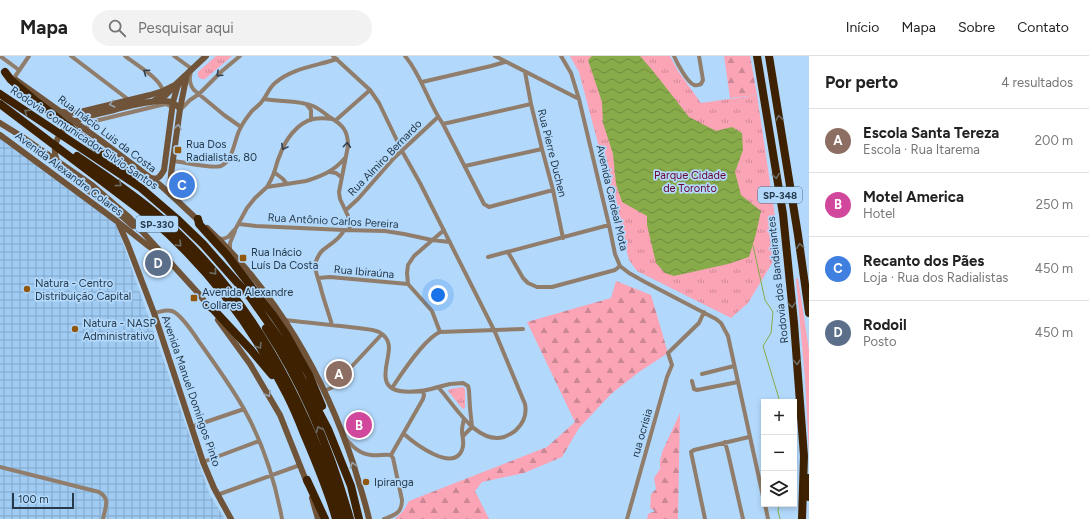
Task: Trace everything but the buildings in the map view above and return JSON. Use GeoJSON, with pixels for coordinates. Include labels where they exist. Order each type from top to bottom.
{"type":"FeatureCollection","features":[{"type":"Feature","properties":{"kind":"highway","name":"Rodovia dos Bandeirantes"},"geometry":{"type":"LineString","coordinates":[[757,56],[783,214],[794,323],[804,456]]}},
{"type":"Feature","properties":{"kind":"highway","name":"SP-348"},"geometry":{"type":"LineString","coordinates":[[769,56],[809,313]]}},
{"type":"Feature","properties":{"kind":"highway"},"geometry":{"type":"LineString","coordinates":[[2,71],[37,102],[126,172],[141,188]]}},
{"type":"Feature","properties":{"kind":"highway","name":"Rodovia Comunicador Silvio Santos"},"geometry":{"type":"LineString","coordinates":[[0,94],[141,188],[203,244],[250,297],[279,338],[309,390],[328,429],[351,486],[359,519]]}},
{"type":"Feature","properties":{"kind":"highway","name":"Rodovia Comunicador Silvio Santos"},"geometry":{"type":"LineString","coordinates":[[0,104],[148,216],[182,248],[218,288],[248,327],[288,396],[312,452],[336,519]]}},
{"type":"Feature","properties":{"kind":"highway"},"geometry":{"type":"LineString","coordinates":[[16,116],[113,180],[150,208],[189,244],[224,283],[263,337],[290,385],[317,445],[334,488],[344,519]]}},
{"type":"Feature","properties":{"kind":"highway"},"geometry":{"type":"LineString","coordinates":[[198,219],[199,224],[227,255],[286,334],[309,375],[326,414],[328,429]]}},
{"type":"Feature","properties":{"kind":"highway"},"geometry":{"type":"LineString","coordinates":[[226,269],[273,340],[308,404],[332,465],[350,519]]}},
{"type":"Feature","properties":{"kind":"highway"},"geometry":{"type":"LineString","coordinates":[[206,304],[213,309],[251,350],[271,373],[282,391],[288,396]]}},
{"type":"Feature","properties":{"kind":"highway"},"geometry":{"type":"LineString","coordinates":[[804,456],[807,468],[809,497]]}},
{"type":"Feature","properties":{"kind":"highway"},"geometry":{"type":"LineString","coordinates":[[802,518],[804,456]]}},
{"type":"Feature","properties":{"kind":"highway"},"geometry":{"type":"LineString","coordinates":[[307,480],[325,519]]}},
{"type":"Feature","properties":{"kind":"main road"},"geometry":{"type":"LineString","coordinates":[[152,102],[166,95],[206,56]]}},
{"type":"Feature","properties":{"kind":"main road","name":"Rua Inácio Luis da Costa"},"geometry":{"type":"LineString","coordinates":[[2,71],[87,130],[170,194],[216,236],[262,289],[285,320],[324,391],[343,436],[359,482],[369,519]]}},
{"type":"Feature","properties":{"kind":"main road"},"geometry":{"type":"LineString","coordinates":[[170,194],[171,174],[180,109],[189,71]]}},
{"type":"Feature","properties":{"kind":"main road"},"geometry":{"type":"LineString","coordinates":[[148,177],[157,179],[161,176],[164,170],[166,143],[172,104],[177,88],[182,79]]}},
{"type":"Feature","properties":{"kind":"main road"},"geometry":{"type":"LineString","coordinates":[[62,112],[76,113],[163,91],[175,85]]}},
{"type":"Feature","properties":{"kind":"main road"},"geometry":{"type":"LineString","coordinates":[[151,241],[136,230],[115,210],[66,174],[58,162],[55,147],[62,131],[70,124],[78,120],[152,102],[166,101],[176,105],[180,109]]}},
{"type":"Feature","properties":{"kind":"main road"},"geometry":{"type":"LineString","coordinates":[[0,123],[92,185],[129,217],[199,294],[234,341],[265,388],[280,415],[307,480],[318,519]]}},
{"type":"Feature","properties":{"kind":"main road","name":"Avenida Alexandre Colares"},"geometry":{"type":"LineString","coordinates":[[0,135],[165,257]]}},
{"type":"Feature","properties":{"kind":"main road"},"geometry":{"type":"LineString","coordinates":[[166,143],[169,146],[175,145]]}},
{"type":"Feature","properties":{"kind":"main road","name":"Avenida Manuel Domingos Pinto"},"geometry":{"type":"LineString","coordinates":[[118,222],[154,313],[203,462],[217,495],[231,519]]}},
{"type":"Feature","properties":{"kind":"main road"},"geometry":{"type":"LineString","coordinates":[[128,245],[134,234]]}},
{"type":"Feature","properties":{"kind":"street"},"geometry":{"type":"LineString","coordinates":[[0,56],[19,70]]}},
{"type":"Feature","properties":{"kind":"street"},"geometry":{"type":"LineString","coordinates":[[14,78],[29,56]]}},
{"type":"Feature","properties":{"kind":"street"},"geometry":{"type":"LineString","coordinates":[[71,56],[129,100]]}},
{"type":"Feature","properties":{"kind":"street"},"geometry":{"type":"LineString","coordinates":[[124,56],[158,81],[163,91]]}},
{"type":"Feature","properties":{"kind":"street"},"geometry":{"type":"LineString","coordinates":[[174,56],[189,71],[191,86],[194,90],[241,127]]}},
{"type":"Feature","properties":{"kind":"street"},"geometry":{"type":"LineString","coordinates":[[180,109],[199,94],[240,56]]}},
{"type":"Feature","properties":{"kind":"street"},"geometry":{"type":"LineString","coordinates":[[405,56],[422,82],[438,117],[465,166],[482,202],[486,206],[489,207],[553,190]]}},
{"type":"Feature","properties":{"kind":"street"},"geometry":{"type":"LineString","coordinates":[[495,56],[580,99]]}},
{"type":"Feature","properties":{"kind":"street","name":"Avenida Cardeal Mota"},"geometry":{"type":"LineString","coordinates":[[561,56],[571,73],[580,99],[615,254],[620,266],[645,282],[704,312],[721,323],[725,329],[728,336],[761,488]]}},
{"type":"Feature","properties":{"kind":"street"},"geometry":{"type":"LineString","coordinates":[[674,56],[689,80],[695,85],[698,85],[701,84],[703,80],[699,56]]}},
{"type":"Feature","properties":{"kind":"street"},"geometry":{"type":"LineString","coordinates":[[173,161],[217,167],[222,165],[230,156],[241,127],[252,111],[264,99],[273,84],[285,76],[335,58],[370,90],[379,102],[402,151],[410,163],[494,330],[525,404],[526,415],[516,430],[508,436],[501,438],[485,436],[472,427],[463,418],[438,387]]}},
{"type":"Feature","properties":{"kind":"street"},"geometry":{"type":"LineString","coordinates":[[422,82],[506,62]]}},
{"type":"Feature","properties":{"kind":"street","name":"Rua Pierre Duchen"},"geometry":{"type":"LineString","coordinates":[[525,72],[531,104],[553,190],[563,238]]}},
{"type":"Feature","properties":{"kind":"street"},"geometry":{"type":"LineString","coordinates":[[230,251],[230,243],[237,226],[251,202],[267,187],[280,154],[287,141],[299,127],[311,120],[321,118],[335,120],[370,90]]}},
{"type":"Feature","properties":{"kind":"street"},"geometry":{"type":"LineString","coordinates":[[264,99],[314,106],[335,120],[345,130],[348,146],[339,187],[339,195],[346,210],[350,230]]}},
{"type":"Feature","properties":{"kind":"street"},"geometry":{"type":"LineString","coordinates":[[87,130],[88,124],[95,121],[161,105],[172,104]]}},
{"type":"Feature","properties":{"kind":"street"},"geometry":{"type":"LineString","coordinates":[[306,104],[311,110],[311,120]]}},
{"type":"Feature","properties":{"kind":"street"},"geometry":{"type":"LineString","coordinates":[[443,124],[531,104]]}},
{"type":"Feature","properties":{"kind":"street","name":"Rua Almiro Bernardo"},"geometry":{"type":"LineString","coordinates":[[346,210],[358,199],[394,158],[438,117]]}},
{"type":"Feature","properties":{"kind":"street"},"geometry":{"type":"LineString","coordinates":[[465,166],[542,149]]}},
{"type":"Feature","properties":{"kind":"street"},"geometry":{"type":"LineString","coordinates":[[267,187],[306,181],[330,172],[346,158]]}},
{"type":"Feature","properties":{"kind":"street"},"geometry":{"type":"LineString","coordinates":[[274,172],[283,179],[286,184]]}},
{"type":"Feature","properties":{"kind":"street"},"geometry":{"type":"LineString","coordinates":[[330,172],[341,178]]}},
{"type":"Feature","properties":{"kind":"street"},"geometry":{"type":"LineString","coordinates":[[488,257],[609,225]]}},
{"type":"Feature","properties":{"kind":"street"},"geometry":{"type":"LineString","coordinates":[[216,236],[221,239],[226,239],[237,226]]}},
{"type":"Feature","properties":{"kind":"street","name":"Rua Antônio Carlos Pereira"},"geometry":{"type":"LineString","coordinates":[[237,226],[385,231],[450,242]]}},
{"type":"Feature","properties":{"kind":"street"},"geometry":{"type":"LineString","coordinates":[[332,324],[315,266],[318,256],[323,250],[341,236],[344,230]]}},
{"type":"Feature","properties":{"kind":"street"},"geometry":{"type":"LineString","coordinates":[[440,332],[432,311],[408,284],[407,273],[408,265],[414,256],[444,230]]}},
{"type":"Feature","properties":{"kind":"street"},"geometry":{"type":"LineString","coordinates":[[508,252],[523,278],[528,283],[537,287],[552,287],[615,270],[620,266]]}},
{"type":"Feature","properties":{"kind":"street","name":"Rua Ibiraúna"},"geometry":{"type":"LineString","coordinates":[[318,278],[408,284]]}},
{"type":"Feature","properties":{"kind":"street"},"geometry":{"type":"LineString","coordinates":[[154,313],[169,310],[173,311],[180,317],[214,362],[244,409],[259,441],[272,476],[282,519]]}},
{"type":"Feature","properties":{"kind":"street","name":"rua ocrisia"},"geometry":{"type":"LineString","coordinates":[[627,519],[667,377],[672,365],[668,353],[699,323],[704,312]]}},
{"type":"Feature","properties":{"kind":"street"},"geometry":{"type":"LineString","coordinates":[[285,320],[332,324],[378,331],[385,337],[389,344],[386,379],[387,384],[392,388],[401,391],[423,391],[459,383],[466,384],[469,390],[472,427]]}},
{"type":"Feature","properties":{"kind":"street"},"geometry":{"type":"LineString","coordinates":[[392,388],[426,342],[440,332],[523,329]]}},
{"type":"Feature","properties":{"kind":"street"},"geometry":{"type":"LineString","coordinates":[[324,391],[331,388],[382,334]]}},
{"type":"Feature","properties":{"kind":"street"},"geometry":{"type":"LineString","coordinates":[[702,374],[734,366]]}},
{"type":"Feature","properties":{"kind":"street"},"geometry":{"type":"LineString","coordinates":[[692,381],[694,389],[697,390],[738,382]]}},
{"type":"Feature","properties":{"kind":"street"},"geometry":{"type":"LineString","coordinates":[[384,519],[394,515],[402,506],[395,464],[391,455],[423,399],[423,391]]}},
{"type":"Feature","properties":{"kind":"street"},"geometry":{"type":"LineString","coordinates":[[192,427],[244,409]]}},
{"type":"Feature","properties":{"kind":"street"},"geometry":{"type":"LineString","coordinates":[[404,434],[434,454],[444,458],[458,457],[463,446],[463,418],[470,410]]}},
{"type":"Feature","properties":{"kind":"street"},"geometry":{"type":"LineString","coordinates":[[463,436],[472,427]]}},
{"type":"Feature","properties":{"kind":"street","name":"Rua Inácio Luis da Costa"},"geometry":{"type":"LineString","coordinates":[[343,436],[353,447],[362,453],[371,455],[391,455]]}},
{"type":"Feature","properties":{"kind":"street"},"geometry":{"type":"LineString","coordinates":[[705,519],[691,453],[694,450],[749,437]]}},
{"type":"Feature","properties":{"kind":"street"},"geometry":{"type":"LineString","coordinates":[[203,462],[259,441]]}},
{"type":"Feature","properties":{"kind":"street"},"geometry":{"type":"LineString","coordinates":[[725,442],[743,519]]}},
{"type":"Feature","properties":{"kind":"street"},"geometry":{"type":"LineString","coordinates":[[217,495],[300,465]]}},
{"type":"Feature","properties":{"kind":"street"},"geometry":{"type":"LineString","coordinates":[[0,467],[99,492],[105,496],[106,499],[103,519]]}},
{"type":"Feature","properties":{"kind":"street"},"geometry":{"type":"LineString","coordinates":[[766,507],[768,519]]}},
{"type":"Feature","properties":{"kind":"shaded area"},"geometry":{"type":"Polygon","coordinates":[[[0,138],[116,223],[210,495],[225,519],[0,519],[0,138]]]}},
{"type":"Feature","properties":{"kind":"green space"},"geometry":{"type":"Polygon","coordinates":[[[216,56],[232,56],[205,79],[200,79],[198,77],[198,72],[216,56]]]}},
{"type":"Feature","properties":{"kind":"green space","name":"Parque Cidade de Toronto"},"geometry":{"type":"Polygon","coordinates":[[[570,56],[670,56],[678,71],[701,103],[757,95],[780,250],[748,303],[731,318],[637,271],[629,260],[579,72],[570,56]]]}},
{"type":"Feature","properties":{"kind":"green space"},"geometry":{"type":"Polygon","coordinates":[[[724,56],[750,56],[757,95],[730,98],[724,56]]]}},
{"type":"Feature","properties":{"kind":"green space"},"geometry":{"type":"Polygon","coordinates":[[[798,278],[809,350],[809,453],[805,378],[796,279],[798,278]]]}},
{"type":"Feature","properties":{"kind":"green space"},"geometry":{"type":"Polygon","coordinates":[[[616,281],[651,295],[668,353],[639,372],[611,394],[579,428],[562,457],[524,473],[482,482],[475,491],[489,519],[395,519],[404,510],[409,501],[547,447],[575,422],[527,322],[611,298],[616,281]]]}},
{"type":"Feature","properties":{"kind":"green space"},"geometry":{"type":"Polygon","coordinates":[[[463,387],[465,389],[464,409],[448,391],[450,389],[463,387]]]}},
{"type":"Feature","properties":{"kind":"green space"},"geometry":{"type":"Polygon","coordinates":[[[680,413],[678,519],[647,519],[648,514],[655,511],[650,508],[651,494],[656,489],[654,478],[660,469],[660,460],[663,450],[680,413]]]}},
{"type":"Feature","properties":{"kind":"water","name":"Parque Cidade de Toronto"},"geometry":{"type":"Polygon","coordinates":[[[592,56],[640,56],[689,117],[716,131],[732,127],[742,133],[743,150],[735,172],[741,195],[761,211],[749,257],[728,264],[674,276],[665,273],[656,263],[647,225],[647,216],[622,202],[616,184],[613,154],[603,123],[602,102],[588,60],[592,56]]]}},
{"type":"Feature","properties":{"kind":"waterway"},"geometry":{"type":"LineString","coordinates":[[753,245],[765,300],[773,312],[771,333],[763,346],[779,399]]}},
{"type":"Feature","properties":{"kind":"waterway"},"geometry":{"type":"LineString","coordinates":[[779,507],[780,519]]}},
{"type":"Feature","properties":{"kind":"place","name":"Rua Dos Radialistas, 80"},"geometry":{"type":"Point","coordinates":[178,150]}},
{"type":"Feature","properties":{"kind":"place","name":"Recanto dos Pães"},"geometry":{"type":"Point","coordinates":[182,185]}},
{"type":"Feature","properties":{"kind":"place","name":"Rua Inácio Luís Da Costa"},"geometry":{"type":"Point","coordinates":[243,258]}},
{"type":"Feature","properties":{"kind":"place","name":"Rodoil"},"geometry":{"type":"Point","coordinates":[158,263]}},
{"type":"Feature","properties":{"kind":"place","name":"Natura - Centro Distribuição Capital"},"geometry":{"type":"Point","coordinates":[27,289]}},
{"type":"Feature","properties":{"kind":"place","name":"Avenida Alexandre Collares"},"geometry":{"type":"Point","coordinates":[194,298]}},
{"type":"Feature","properties":{"kind":"place","name":"Natura - NASP Administrativo"},"geometry":{"type":"Point","coordinates":[75,329]}},
{"type":"Feature","properties":{"kind":"place","name":"Escola Santa Tereza"},"geometry":{"type":"Point","coordinates":[339,374]}},
{"type":"Feature","properties":{"kind":"place","name":"Motel America"},"geometry":{"type":"Point","coordinates":[359,425]}},
{"type":"Feature","properties":{"kind":"place","name":"Ipiranga"},"geometry":{"type":"Point","coordinates":[366,482]}}]}
